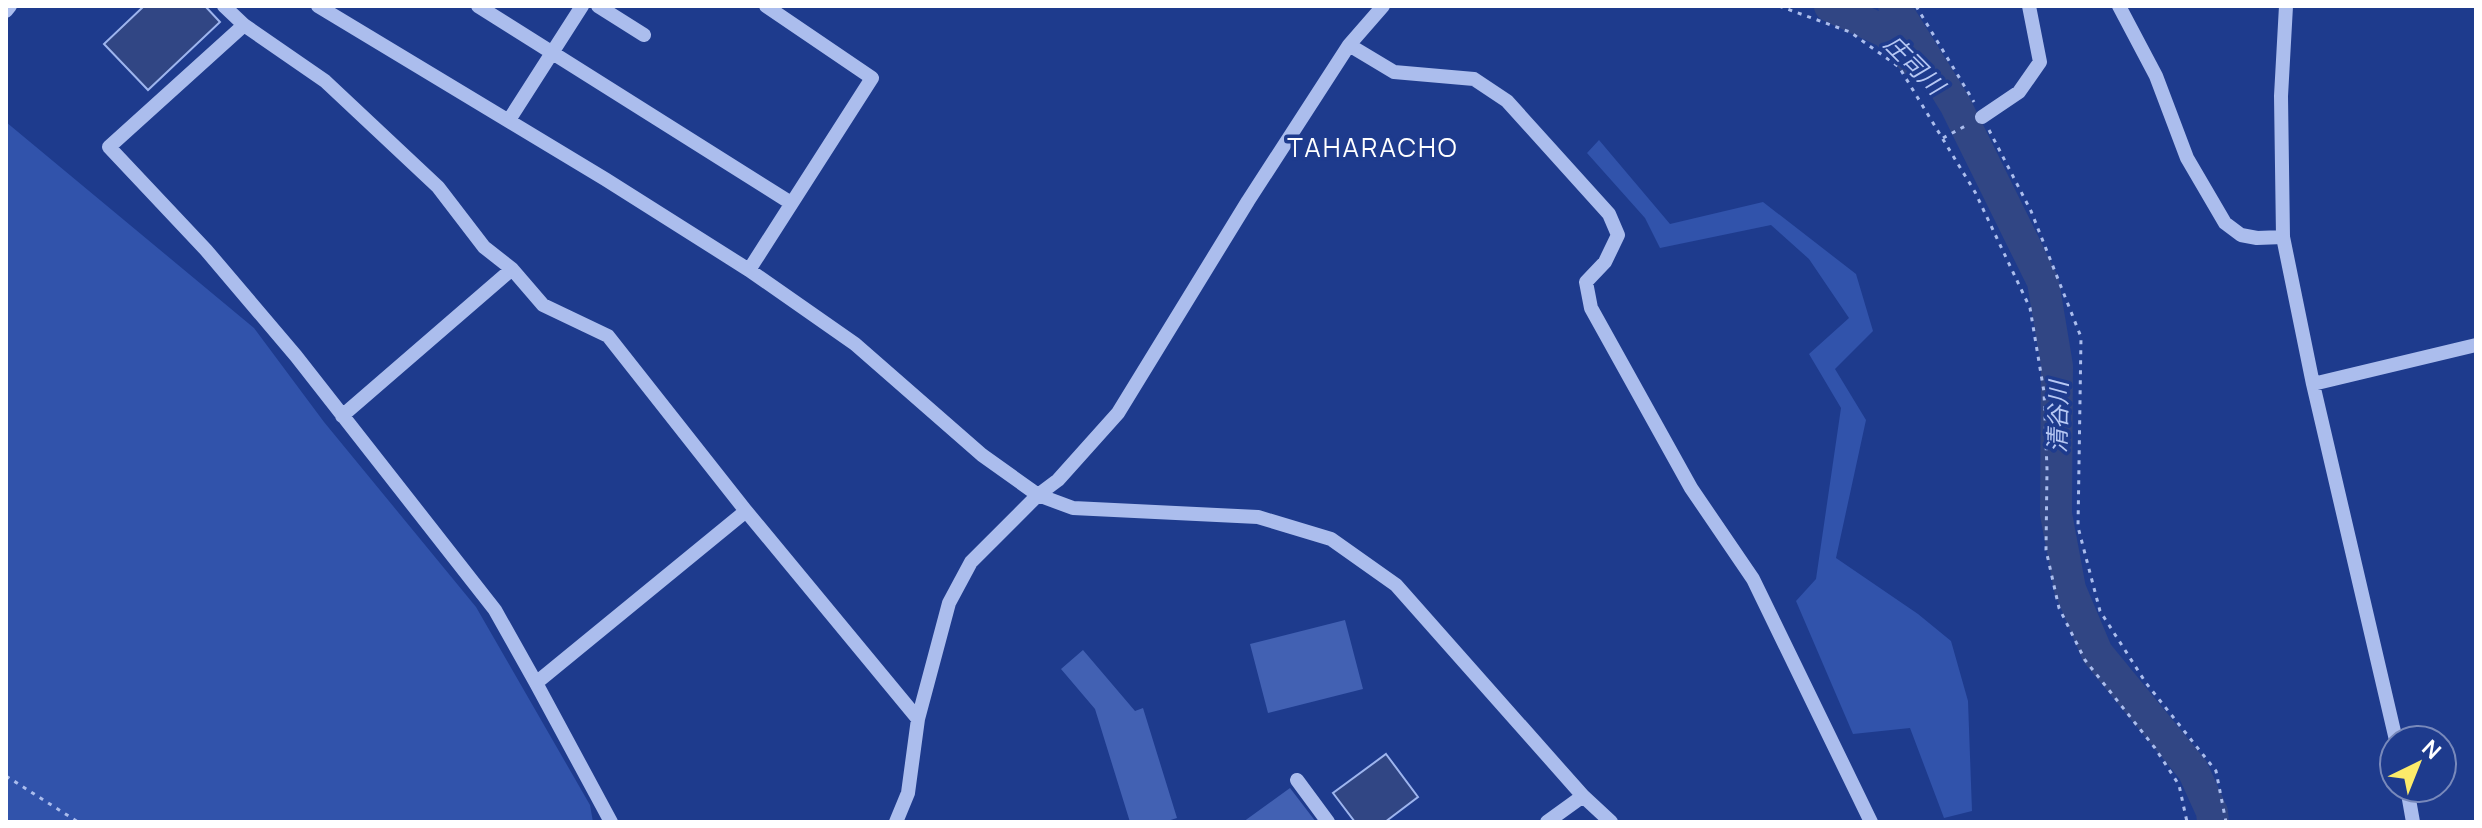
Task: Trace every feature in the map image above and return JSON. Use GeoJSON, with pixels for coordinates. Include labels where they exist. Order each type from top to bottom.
{"type":"FeatureCollection","features":[{"type":"Feature","properties":{"kind":"street"},"geometry":{"type":"LineString","coordinates":[[6,11],[10,6]]}},
{"type":"Feature","properties":{"kind":"street"},"geometry":{"type":"LineString","coordinates":[[224,6],[244,25],[325,81],[438,187],[484,247],[512,269],[543,305],[608,336],[746,511],[918,719]]}},
{"type":"Feature","properties":{"kind":"street"},"geometry":{"type":"LineString","coordinates":[[478,6],[791,203]]}},
{"type":"Feature","properties":{"kind":"street"},"geometry":{"type":"LineString","coordinates":[[509,120],[582,6]]}},
{"type":"Feature","properties":{"kind":"street"},"geometry":{"type":"LineString","coordinates":[[598,6],[644,35]]}},
{"type":"Feature","properties":{"kind":"street"},"geometry":{"type":"LineString","coordinates":[[749,270],[872,78],[766,6]]}},
{"type":"Feature","properties":{"kind":"street"},"geometry":{"type":"LineString","coordinates":[[896,822],[908,793],[918,719],[949,603],[971,562],[1038,495],[1058,480],[1118,413],[1248,201],[1349,45],[1383,6]]}},
{"type":"Feature","properties":{"kind":"street"},"geometry":{"type":"LineString","coordinates":[[1982,117],[2019,92],[2040,62],[2029,6]]}},
{"type":"Feature","properties":{"kind":"street"},"geometry":{"type":"LineString","coordinates":[[2119,6],[2156,76],[2187,158],[2225,223],[2241,235],[2283,237]]}},
{"type":"Feature","properties":{"kind":"street"},"geometry":{"type":"LineString","coordinates":[[2286,6],[2281,96],[2283,237],[2313,384],[2392,724]]}},
{"type":"Feature","properties":{"kind":"street"},"geometry":{"type":"LineString","coordinates":[[324,7],[749,270],[855,344],[982,455],[1038,495],[1073,508],[1258,517],[1331,539],[1396,585],[1583,796],[1611,822]]}},
{"type":"Feature","properties":{"kind":"street"},"geometry":{"type":"LineString","coordinates":[[244,25],[109,147],[206,250],[296,356],[495,610],[606,817]]}},
{"type":"Feature","properties":{"kind":"street"},"geometry":{"type":"LineString","coordinates":[[1349,45],[1394,72],[1474,79],[1496,93],[1507,101],[1609,214],[1618,235],[1605,262],[1586,282],[1591,308],[1691,488],[1753,579],[1871,822]]}},
{"type":"Feature","properties":{"kind":"street"},"geometry":{"type":"LineString","coordinates":[[342,416],[512,269]]}},
{"type":"Feature","properties":{"kind":"street"},"geometry":{"type":"LineString","coordinates":[[2313,384],[2476,345]]}},
{"type":"Feature","properties":{"kind":"street"},"geometry":{"type":"LineString","coordinates":[[536,683],[746,511]]}},
{"type":"Feature","properties":{"kind":"street"},"geometry":{"type":"LineString","coordinates":[[1297,780],[1328,822]]}},
{"type":"Feature","properties":{"kind":"street"},"geometry":{"type":"LineString","coordinates":[[1547,822],[1583,796]]}},
{"type":"Feature","properties":{"kind":"path"},"geometry":{"type":"LineString","coordinates":[[1779,6],[1850,32],[1899,67],[1975,192],[2030,308],[2044,392],[2046,550],[2059,608],[2085,660],[2155,748],[2179,785],[2187,822]]}},
{"type":"Feature","properties":{"kind":"path"},"geometry":{"type":"LineString","coordinates":[[1916,6],[1982,117],[2031,211],[2081,337],[2078,527],[2100,611],[2146,683],[2216,771],[2226,822]]}},
{"type":"Feature","properties":{"kind":"path"},"geometry":{"type":"LineString","coordinates":[[1943,138],[1982,117]]}},
{"type":"Feature","properties":{"kind":"path"},"geometry":{"type":"LineString","coordinates":[[6,776],[78,822]]}},
{"type":"Feature","properties":{"kind":"shaded area"},"geometry":{"type":"Polygon","coordinates":[[[144,6],[205,6],[220,22],[148,90],[104,44],[144,6]]]}},
{"type":"Feature","properties":{"kind":"shaded area"},"geometry":{"type":"Polygon","coordinates":[[[6,122],[254,328],[324,422],[476,607],[590,805],[593,822],[6,822],[6,122]]]}},
{"type":"Feature","properties":{"kind":"shaded area"},"geometry":{"type":"Polygon","coordinates":[[[1599,140],[1670,224],[1763,202],[1856,274],[1873,331],[1835,369],[1866,420],[1836,558],[1918,614],[1951,641],[1968,701],[1972,811],[1944,818],[1910,728],[1853,734],[1796,601],[1816,579],[1841,408],[1809,354],[1849,318],[1809,259],[1771,225],[1660,248],[1645,218],[1587,153],[1599,140]]]}},
{"type":"Feature","properties":{"kind":"shaded area"},"geometry":{"type":"Polygon","coordinates":[[[1386,754],[1418,797],[1385,822],[1355,822],[1333,793],[1386,754]]]}},
{"type":"Feature","properties":{"kind":"building"},"geometry":{"type":"Polygon","coordinates":[[[1345,620],[1363,689],[1268,713],[1250,644],[1345,620]]]}},
{"type":"Feature","properties":{"kind":"building"},"geometry":{"type":"Polygon","coordinates":[[[1083,650],[1135,711],[1143,708],[1177,818],[1164,822],[1130,822],[1095,709],[1061,669],[1083,650]]]}},
{"type":"Feature","properties":{"kind":"building"},"geometry":{"type":"Polygon","coordinates":[[[1290,788],[1316,822],[1243,822],[1290,788]]]}},
{"type":"Feature","properties":{"kind":"waterway","name":"庄司川"},"geometry":{"type":"LineString","coordinates":[[1830,6],[1886,32],[1914,61]]}},
{"type":"Feature","properties":{"kind":"waterway","name":"清谷川"},"geometry":{"type":"LineString","coordinates":[[1894,6],[1955,104],[2043,282],[2057,366],[2056,514],[2070,589],[2097,653],[2193,770],[2212,812],[2213,822]]}},
{"type":"Feature","properties":{"kind":"district","name":"TAHARACHO"},"geometry":{"type":"Point","coordinates":[1373,147]}}]}
